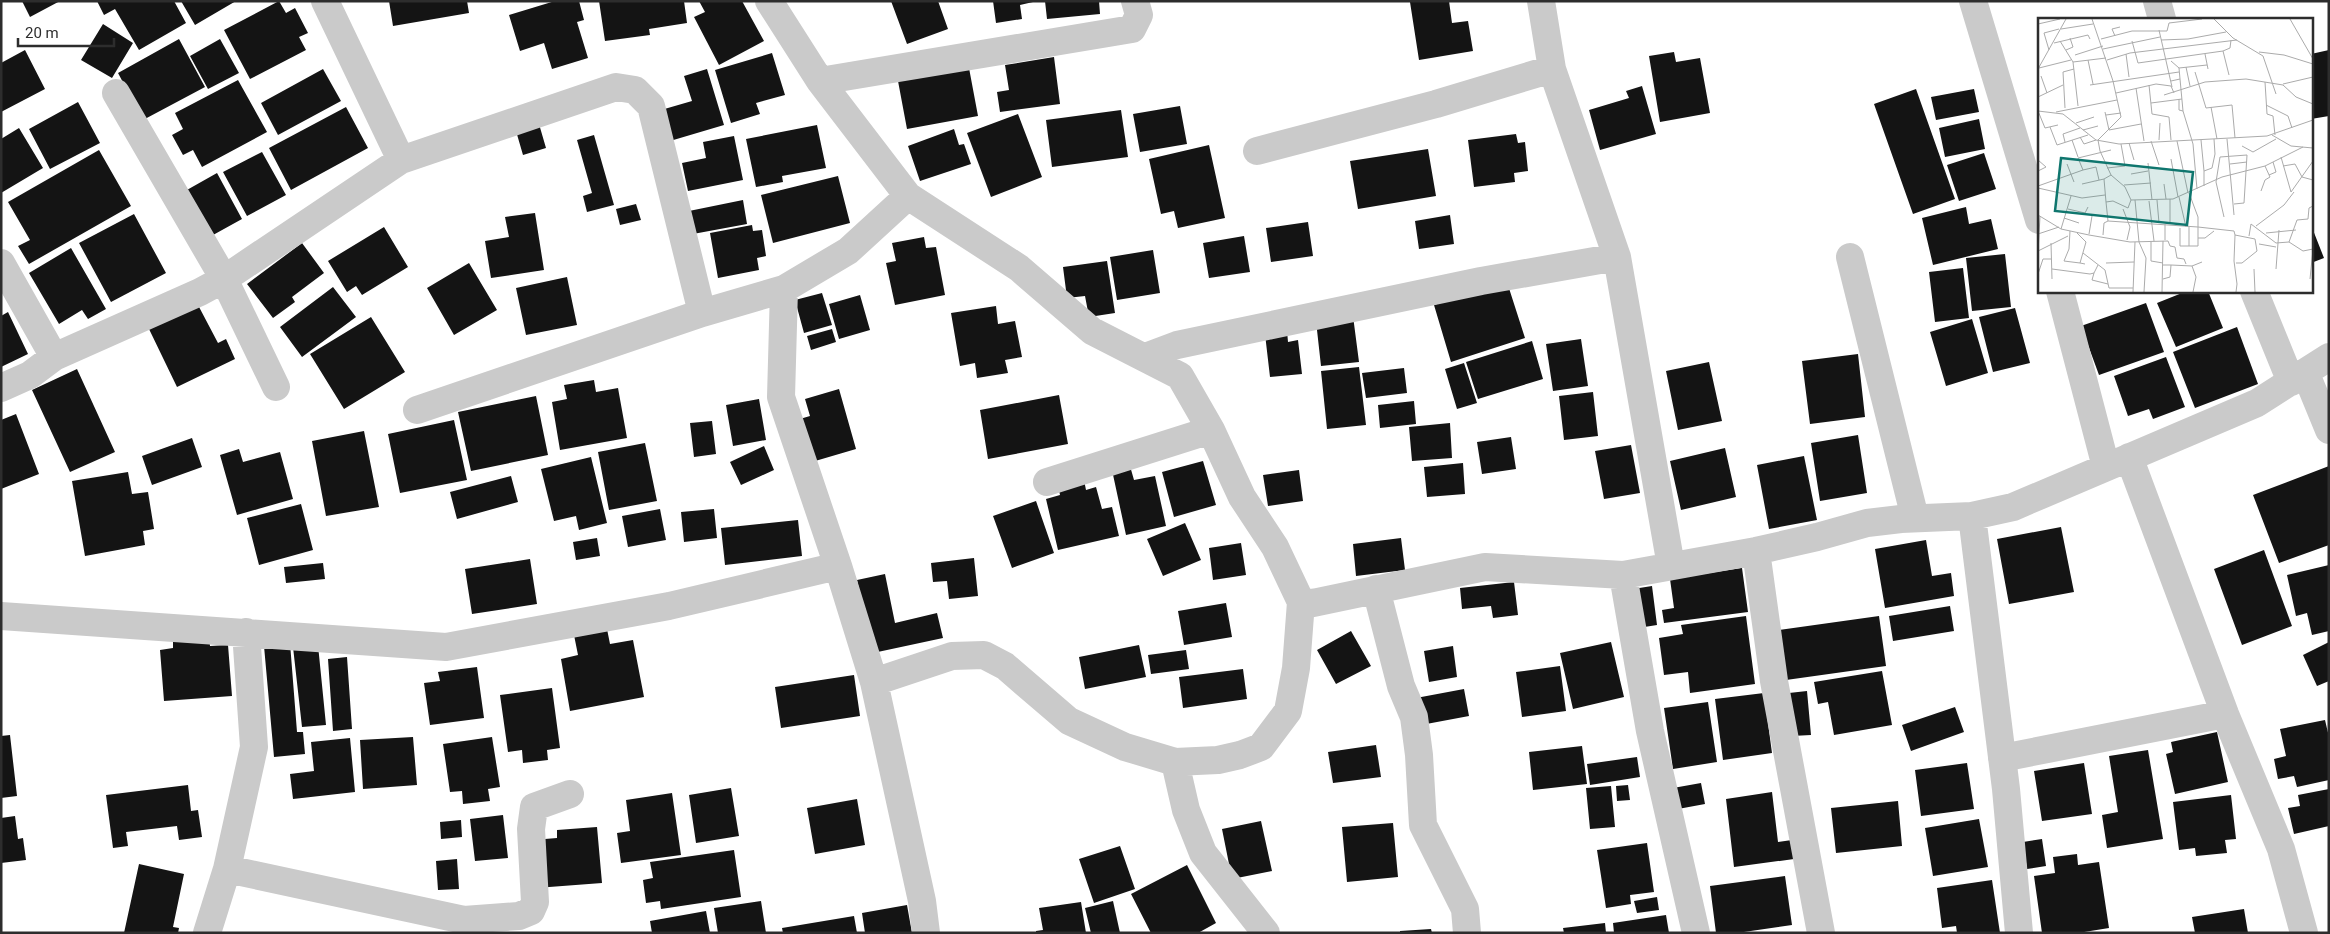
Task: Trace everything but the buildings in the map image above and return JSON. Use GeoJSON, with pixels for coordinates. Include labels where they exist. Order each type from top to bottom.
{"type":"FeatureCollection","features":[{"type":"Feature","properties":{"kind":"street"},"geometry":{"type":"LineString","coordinates":[[325,1],[401,160]]}},
{"type":"Feature","properties":{"kind":"street"},"geometry":{"type":"LineString","coordinates":[[769,1],[820,81],[908,196],[1019,268],[1092,331],[1180,376],[1211,430],[1242,497],[1275,547],[1301,602],[1296,668],[1288,712],[1262,747],[1218,760],[1175,762],[1125,747],[1068,721],[1005,666],[984,654],[952,656],[874,682]]}},
{"type":"Feature","properties":{"kind":"street"},"geometry":{"type":"LineString","coordinates":[[820,81],[1132,29],[1139,15],[1136,1]]}},
{"type":"Feature","properties":{"kind":"street"},"geometry":{"type":"LineString","coordinates":[[1541,1],[1552,69],[1617,258],[1671,566]]}},
{"type":"Feature","properties":{"kind":"street"},"geometry":{"type":"LineString","coordinates":[[1973,1],[2038,217]]}},
{"type":"Feature","properties":{"kind":"street"},"geometry":{"type":"LineString","coordinates":[[2157,1],[2162,18]]}},
{"type":"Feature","properties":{"kind":"street"},"geometry":{"type":"LineString","coordinates":[[1257,151],[1436,104],[1552,69]]}},
{"type":"Feature","properties":{"kind":"street"},"geometry":{"type":"LineString","coordinates":[[1,388],[30,376],[54,357],[200,292],[224,279],[401,160],[616,87],[635,90],[651,106],[702,313]]}},
{"type":"Feature","properties":{"kind":"street"},"geometry":{"type":"LineString","coordinates":[[116,93],[224,279],[276,386]]}},
{"type":"Feature","properties":{"kind":"street"},"geometry":{"type":"LineString","coordinates":[[417,410],[702,313],[784,289],[848,251],[908,196]]}},
{"type":"Feature","properties":{"kind":"street"},"geometry":{"type":"LineString","coordinates":[[1850,257],[1915,518]]}},
{"type":"Feature","properties":{"kind":"street"},"geometry":{"type":"LineString","coordinates":[[1145,357],[1177,345],[1462,285],[1617,258]]}},
{"type":"Feature","properties":{"kind":"street"},"geometry":{"type":"LineString","coordinates":[[1,262],[54,357]]}},
{"type":"Feature","properties":{"kind":"street"},"geometry":{"type":"LineString","coordinates":[[784,289],[781,397],[838,566],[874,682],[922,900],[926,933]]}},
{"type":"Feature","properties":{"kind":"street"},"geometry":{"type":"LineString","coordinates":[[2060,292],[2118,462],[2281,849],[2304,933]]}},
{"type":"Feature","properties":{"kind":"street"},"geometry":{"type":"LineString","coordinates":[[2255,292],[2298,378],[2329,430]]}},
{"type":"Feature","properties":{"kind":"street"},"geometry":{"type":"LineString","coordinates":[[1301,602],[1313,603],[1485,567],[1623,575],[1817,538],[1867,523],[1915,518],[1972,516],[2027,503],[2257,403],[2329,358]]}},
{"type":"Feature","properties":{"kind":"street"},"geometry":{"type":"LineString","coordinates":[[1047,482],[1211,430]]}},
{"type":"Feature","properties":{"kind":"street"},"geometry":{"type":"LineString","coordinates":[[1972,516],[2002,758],[2019,933]]}},
{"type":"Feature","properties":{"kind":"street"},"geometry":{"type":"LineString","coordinates":[[1756,551],[1774,681],[1821,933]]}},
{"type":"Feature","properties":{"kind":"street"},"geometry":{"type":"LineString","coordinates":[[1,616],[446,647],[669,606],[838,566]]}},
{"type":"Feature","properties":{"kind":"street"},"geometry":{"type":"LineString","coordinates":[[1623,575],[1650,731],[1696,933]]}},
{"type":"Feature","properties":{"kind":"street"},"geometry":{"type":"LineString","coordinates":[[1376,589],[1401,686],[1414,717],[1423,825],[1464,909],[1467,933]]}},
{"type":"Feature","properties":{"kind":"street"},"geometry":{"type":"LineString","coordinates":[[207,933],[227,869],[254,747],[246,632]]}},
{"type":"Feature","properties":{"kind":"street"},"geometry":{"type":"LineString","coordinates":[[2002,758],[2225,714]]}},
{"type":"Feature","properties":{"kind":"street"},"geometry":{"type":"LineString","coordinates":[[1175,762],[1186,810],[1203,853],[1266,933]]}},
{"type":"Feature","properties":{"kind":"street"},"geometry":{"type":"LineString","coordinates":[[227,869],[464,920],[519,916],[530,911],[535,902],[531,828],[534,807],[570,794]]}}]}
